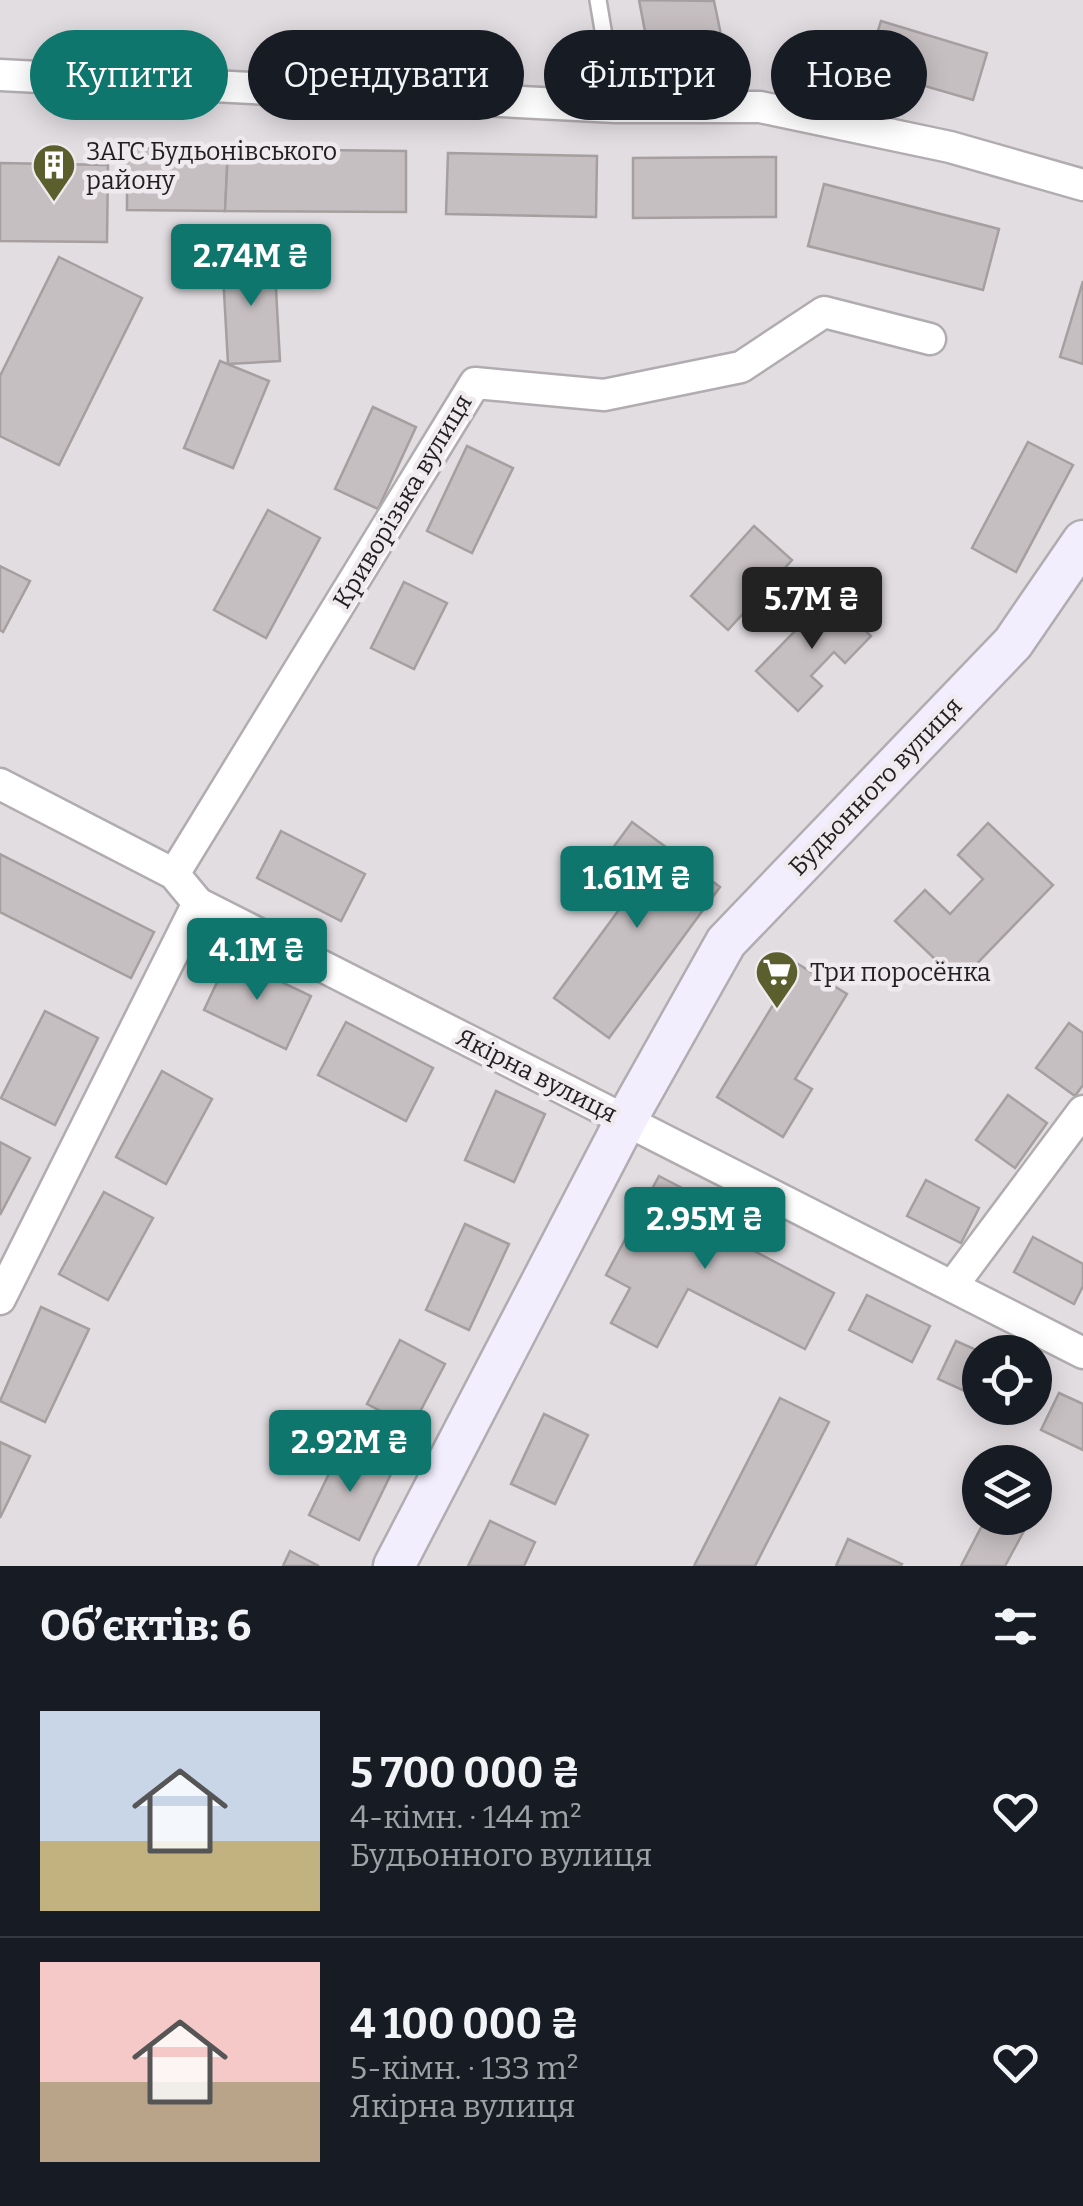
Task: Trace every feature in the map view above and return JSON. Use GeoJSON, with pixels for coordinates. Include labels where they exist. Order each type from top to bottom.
{"type":"FeatureCollection","features":[{"type":"Feature","properties":{"kind":"main road","name":"Будьонного вулиця"},"geometry":{"type":"LineString","coordinates":[[394,1566],[626,1120],[726,942],[1013,642],[1083,540]]}},
{"type":"Feature","properties":{"kind":"street"},"geometry":{"type":"LineString","coordinates":[[0,75],[544,103]]}},
{"type":"Feature","properties":{"kind":"street"},"geometry":{"type":"LineString","coordinates":[[751,107],[950,147],[1083,185]]}},
{"type":"Feature","properties":{"kind":"street","name":"Криворізька вулиця"},"geometry":{"type":"LineString","coordinates":[[174,874],[475,382],[604,395],[624,391],[741,367],[824,312],[930,340]]}},
{"type":"Feature","properties":{"kind":"street","name":"Якірна вулиця"},"geometry":{"type":"LineString","coordinates":[[0,784],[174,874],[198,902],[1083,1353]]}},
{"type":"Feature","properties":{"kind":"street"},"geometry":{"type":"LineString","coordinates":[[0,1299],[198,902]]}},
{"type":"Feature","properties":{"kind":"street"},"geometry":{"type":"LineString","coordinates":[[953,1286],[1083,1111]]}},
{"type":"Feature","properties":{"kind":"lane"},"geometry":{"type":"LineString","coordinates":[[598,0],[603,30]]}},
{"type":"Feature","properties":{"kind":"building"},"geometry":{"type":"Polygon","coordinates":[[[639,0],[714,1],[720,30],[645,30],[639,0]]]}},
{"type":"Feature","properties":{"kind":"building"},"geometry":{"type":"Polygon","coordinates":[[[881,21],[911,30],[878,30],[881,21]]]}},
{"type":"Feature","properties":{"kind":"building"},"geometry":{"type":"Polygon","coordinates":[[[927,35],[987,53],[973,100],[927,87],[927,35]]]}},
{"type":"Feature","properties":{"kind":"building"},"geometry":{"type":"Polygon","coordinates":[[[127,148],[228,149],[225,211],[127,210],[127,148]]]}},
{"type":"Feature","properties":{"kind":"building"},"geometry":{"type":"Polygon","coordinates":[[[228,149],[406,151],[406,212],[225,211],[228,149]]]}},
{"type":"Feature","properties":{"kind":"building"},"geometry":{"type":"Polygon","coordinates":[[[448,153],[597,156],[596,217],[446,214],[448,153]]]}},
{"type":"Feature","properties":{"kind":"building"},"geometry":{"type":"Polygon","coordinates":[[[776,157],[776,217],[633,218],[633,158],[776,157]]]}},
{"type":"Feature","properties":{"kind":"building","name":"ЗАГС Будьонівського району"},"geometry":{"type":"Polygon","coordinates":[[[0,163],[108,165],[107,242],[0,241],[0,163]]]}},
{"type":"Feature","properties":{"kind":"building"},"geometry":{"type":"Polygon","coordinates":[[[824,184],[999,229],[983,290],[808,246],[824,184]]]}},
{"type":"Feature","properties":{"kind":"building"},"geometry":{"type":"Polygon","coordinates":[[[274,253],[280,361],[228,364],[222,256],[274,253]]]}},
{"type":"Feature","properties":{"kind":"building"},"geometry":{"type":"Polygon","coordinates":[[[59,257],[142,298],[59,465],[0,436],[0,376],[59,257]]]}},
{"type":"Feature","properties":{"kind":"building"},"geometry":{"type":"Polygon","coordinates":[[[1083,281],[1083,364],[1060,357],[1083,281]]]}},
{"type":"Feature","properties":{"kind":"building"},"geometry":{"type":"Polygon","coordinates":[[[220,361],[269,381],[233,468],[184,448],[220,361]]]}},
{"type":"Feature","properties":{"kind":"building"},"geometry":{"type":"Polygon","coordinates":[[[373,407],[416,427],[378,509],[335,489],[373,407]]]}},
{"type":"Feature","properties":{"kind":"building"},"geometry":{"type":"Polygon","coordinates":[[[1028,442],[1073,465],[1016,572],[972,548],[1028,442]]]}},
{"type":"Feature","properties":{"kind":"building"},"geometry":{"type":"Polygon","coordinates":[[[467,446],[513,468],[472,553],[427,531],[467,446]]]}},
{"type":"Feature","properties":{"kind":"building"},"geometry":{"type":"Polygon","coordinates":[[[268,510],[320,538],[266,638],[214,610],[268,510]]]}},
{"type":"Feature","properties":{"kind":"building"},"geometry":{"type":"Polygon","coordinates":[[[754,526],[792,560],[728,630],[691,596],[754,526]]]}},
{"type":"Feature","properties":{"kind":"building"},"geometry":{"type":"Polygon","coordinates":[[[0,566],[30,581],[3,632],[0,630],[0,566]]]}},
{"type":"Feature","properties":{"kind":"building"},"geometry":{"type":"Polygon","coordinates":[[[404,582],[447,603],[414,669],[371,648],[404,582]]]}},
{"type":"Feature","properties":{"kind":"building"},"geometry":{"type":"Polygon","coordinates":[[[829,596],[871,636],[845,663],[834,652],[811,676],[822,686],[798,711],[756,671],[829,596]]]}},
{"type":"Feature","properties":{"kind":"building"},"geometry":{"type":"Polygon","coordinates":[[[632,822],[720,887],[609,1038],[554,998],[638,884],[604,860],[632,822]]]}},
{"type":"Feature","properties":{"kind":"building"},"geometry":{"type":"Polygon","coordinates":[[[988,823],[1053,885],[959,982],[895,921],[925,890],[950,914],[983,879],[958,855],[988,823]]]}},
{"type":"Feature","properties":{"kind":"building"},"geometry":{"type":"Polygon","coordinates":[[[281,831],[365,874],[341,921],[257,878],[281,831]]]}},
{"type":"Feature","properties":{"kind":"building"},"geometry":{"type":"Polygon","coordinates":[[[0,854],[154,932],[131,978],[0,912],[0,854]]]}},
{"type":"Feature","properties":{"kind":"building"},"geometry":{"type":"Polygon","coordinates":[[[229,957],[311,996],[286,1049],[204,1010],[229,957]]]}},
{"type":"Feature","properties":{"kind":"building"},"geometry":{"type":"Polygon","coordinates":[[[798,964],[847,994],[795,1079],[812,1089],[783,1137],[717,1097],[798,964]]]}},
{"type":"Feature","properties":{"kind":"building"},"geometry":{"type":"Polygon","coordinates":[[[45,1011],[98,1038],[55,1125],[1,1098],[45,1011]]]}},
{"type":"Feature","properties":{"kind":"building"},"geometry":{"type":"Polygon","coordinates":[[[346,1022],[433,1068],[406,1121],[318,1075],[346,1022]]]}},
{"type":"Feature","properties":{"kind":"building"},"geometry":{"type":"Polygon","coordinates":[[[1069,1023],[1083,1033],[1083,1085],[1075,1096],[1036,1068],[1069,1023]]]}},
{"type":"Feature","properties":{"kind":"building"},"geometry":{"type":"Polygon","coordinates":[[[162,1071],[212,1099],[166,1184],[116,1157],[162,1071]]]}},
{"type":"Feature","properties":{"kind":"building"},"geometry":{"type":"Polygon","coordinates":[[[496,1091],[545,1114],[514,1182],[465,1160],[496,1091]]]}},
{"type":"Feature","properties":{"kind":"building"},"geometry":{"type":"Polygon","coordinates":[[[1008,1095],[1047,1123],[1015,1168],[976,1140],[1008,1095]]]}},
{"type":"Feature","properties":{"kind":"building"},"geometry":{"type":"Polygon","coordinates":[[[0,1142],[30,1158],[0,1215],[0,1142]]]}},
{"type":"Feature","properties":{"kind":"building"},"geometry":{"type":"Polygon","coordinates":[[[659,1176],[728,1212],[718,1232],[834,1293],[805,1349],[688,1289],[657,1347],[611,1323],[630,1288],[606,1275],[659,1176]]]}},
{"type":"Feature","properties":{"kind":"building"},"geometry":{"type":"Polygon","coordinates":[[[926,1180],[979,1208],[961,1243],[907,1216],[926,1180]]]}},
{"type":"Feature","properties":{"kind":"building"},"geometry":{"type":"Polygon","coordinates":[[[104,1192],[153,1218],[108,1300],[59,1274],[104,1192]]]}},
{"type":"Feature","properties":{"kind":"building"},"geometry":{"type":"Polygon","coordinates":[[[465,1224],[509,1244],[469,1330],[426,1310],[465,1224]]]}},
{"type":"Feature","properties":{"kind":"building"},"geometry":{"type":"Polygon","coordinates":[[[1033,1237],[1083,1264],[1083,1286],[1074,1304],[1014,1272],[1033,1237]]]}},
{"type":"Feature","properties":{"kind":"building"},"geometry":{"type":"Polygon","coordinates":[[[867,1295],[930,1326],[912,1362],[849,1330],[867,1295]]]}},
{"type":"Feature","properties":{"kind":"building"},"geometry":{"type":"Polygon","coordinates":[[[41,1307],[89,1329],[45,1422],[0,1401],[41,1307]]]}},
{"type":"Feature","properties":{"kind":"building"},"geometry":{"type":"Polygon","coordinates":[[[400,1340],[445,1364],[412,1427],[367,1404],[400,1340]]]}},
{"type":"Feature","properties":{"kind":"building"},"geometry":{"type":"Polygon","coordinates":[[[956,1341],[962,1344],[962,1390],[938,1379],[956,1341]]]}},
{"type":"Feature","properties":{"kind":"building"},"geometry":{"type":"Polygon","coordinates":[[[1059,1393],[1083,1404],[1083,1450],[1041,1430],[1043,1425],[1052,1425],[1052,1407],[1059,1393]]]}},
{"type":"Feature","properties":{"kind":"building"},"geometry":{"type":"Polygon","coordinates":[[[780,1398],[829,1422],[755,1566],[694,1566],[780,1398]]]}},
{"type":"Feature","properties":{"kind":"building"},"geometry":{"type":"Polygon","coordinates":[[[544,1414],[588,1435],[555,1504],[511,1484],[544,1414]]]}},
{"type":"Feature","properties":{"kind":"building"},"geometry":{"type":"Polygon","coordinates":[[[0,1442],[30,1456],[0,1518],[0,1442]]]}},
{"type":"Feature","properties":{"kind":"building"},"geometry":{"type":"Polygon","coordinates":[[[341,1449],[391,1474],[359,1540],[309,1515],[341,1449]]]}},
{"type":"Feature","properties":{"kind":"building"},"geometry":{"type":"Polygon","coordinates":[[[490,1521],[535,1542],[524,1566],[468,1566],[490,1521]]]}},
{"type":"Feature","properties":{"kind":"building"},"geometry":{"type":"Polygon","coordinates":[[[977,1535],[1022,1535],[1005,1566],[961,1566],[977,1535]]]}},
{"type":"Feature","properties":{"kind":"building"},"geometry":{"type":"Polygon","coordinates":[[[848,1539],[902,1564],[836,1566],[848,1539]]]}},
{"type":"Feature","properties":{"kind":"building"},"geometry":{"type":"Polygon","coordinates":[[[290,1551],[319,1566],[283,1566],[290,1551]]]}},
{"type":"Feature","properties":{"kind":"place","name":"ЗАГС Будьонівського району"},"geometry":{"type":"Point","coordinates":[54,203]}},
{"type":"Feature","properties":{"kind":"place","name":"Три поросёнка"},"geometry":{"type":"Point","coordinates":[777,1010]}}]}
